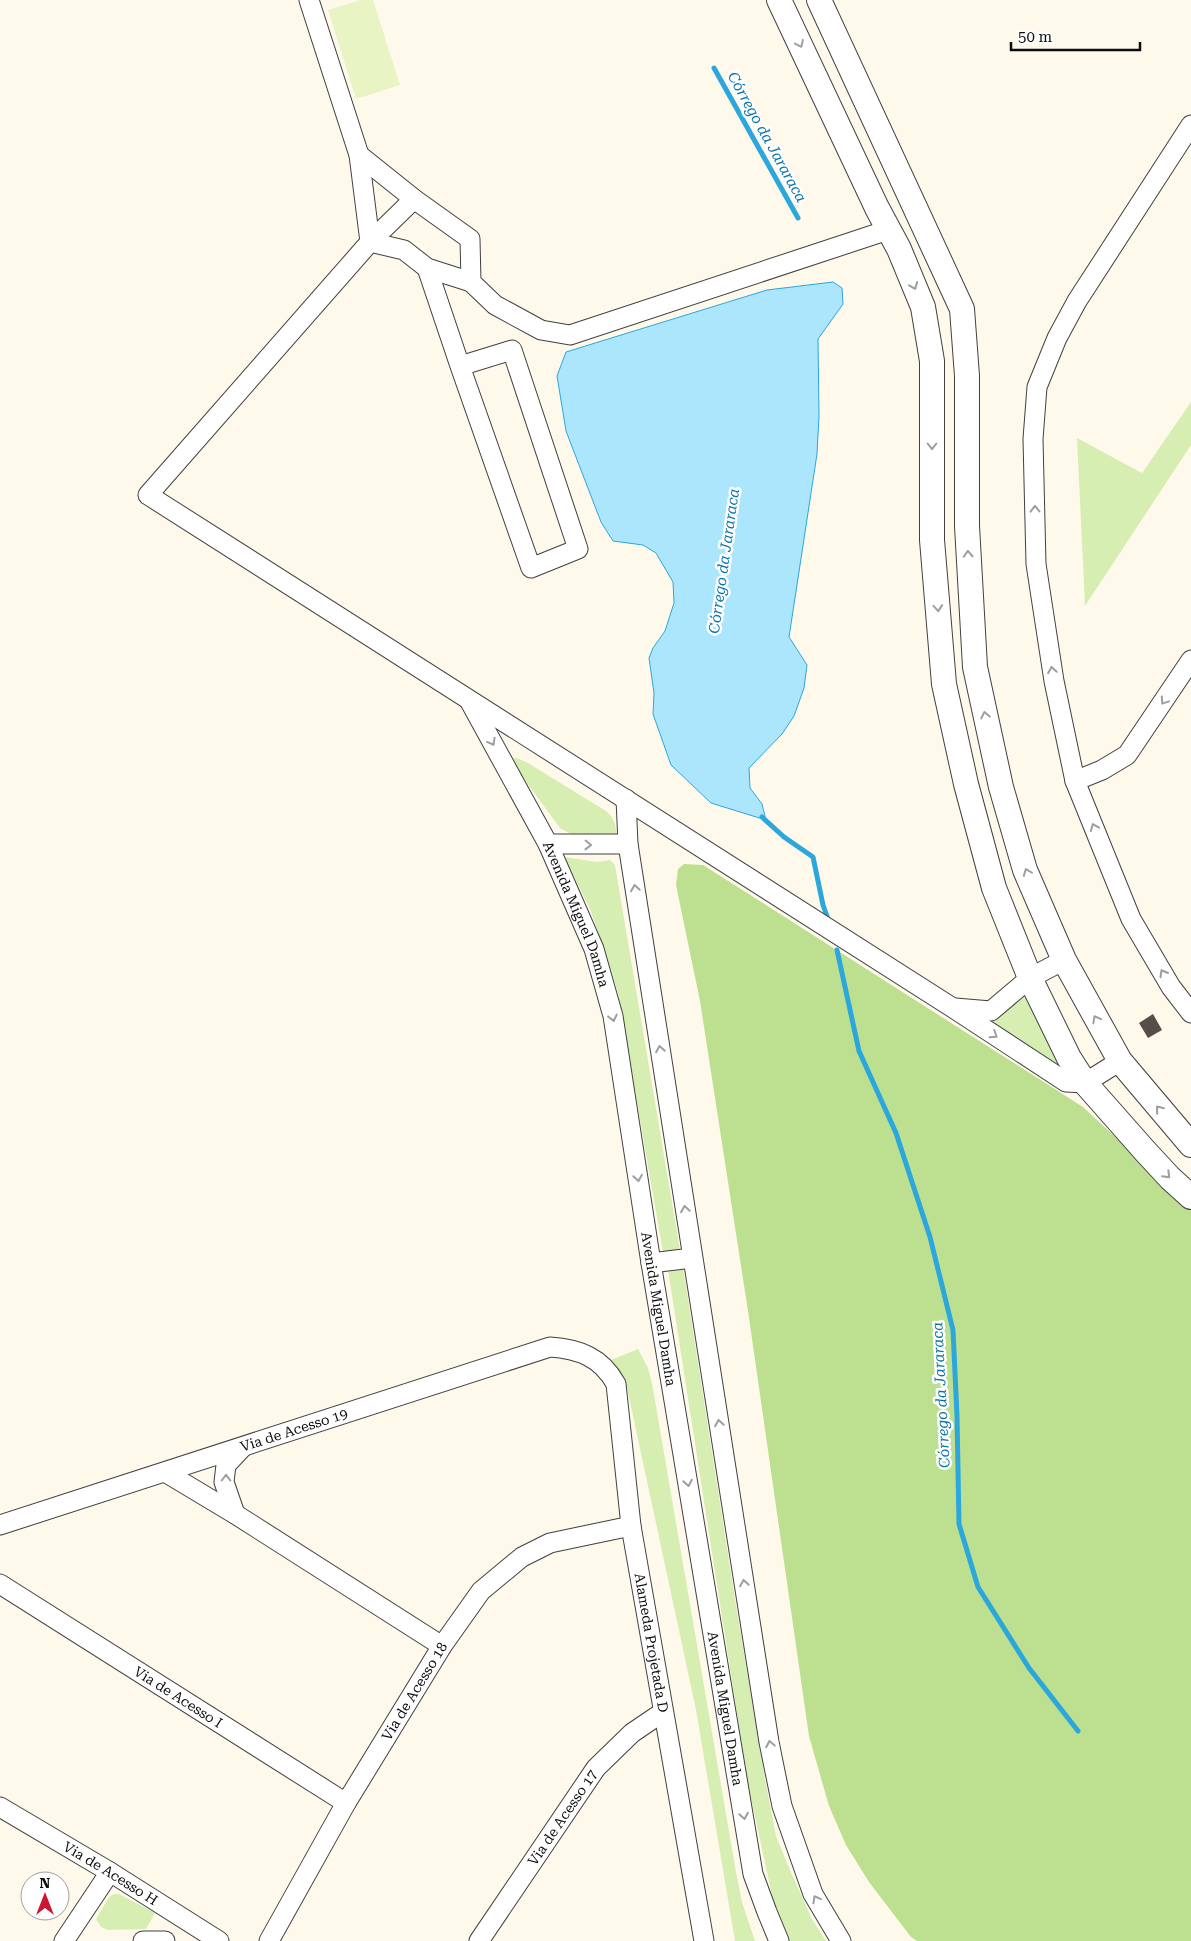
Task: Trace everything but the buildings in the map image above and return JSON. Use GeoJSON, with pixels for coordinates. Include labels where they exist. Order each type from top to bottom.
{"type":"FeatureCollection","features":[{"type":"Feature","properties":{"kind":"street"},"geometry":{"type":"LineString","coordinates":[[309,0],[359,155],[370,242]]}},
{"type":"Feature","properties":{"kind":"street"},"geometry":{"type":"LineString","coordinates":[[779,0],[876,208],[894,240],[923,307],[932,361],[932,540],[944,684],[966,784],[994,888],[1030,978],[1069,1058],[1085,1083],[1145,1152],[1170,1178],[1191,1196]]}},
{"type":"Feature","properties":{"kind":"street"},"geometry":{"type":"LineString","coordinates":[[819,0],[962,309],[967,376],[967,526],[975,667],[1001,787],[1025,870],[1064,960],[1120,1061],[1191,1145]]}},
{"type":"Feature","properties":{"kind":"street"},"geometry":{"type":"LineString","coordinates":[[1191,125],[1077,301],[1057,338],[1037,387],[1033,439],[1036,564],[1054,681],[1076,781],[1131,919],[1171,987],[1191,1013]]}},
{"type":"Feature","properties":{"kind":"street"},"geometry":{"type":"LineString","coordinates":[[359,155],[414,199],[470,239],[472,282]]}},
{"type":"Feature","properties":{"kind":"street"},"geometry":{"type":"LineString","coordinates":[[876,208],[907,190]]}},
{"type":"Feature","properties":{"kind":"street"},"geometry":{"type":"LineString","coordinates":[[414,199],[370,242],[148,495],[1066,1082],[1085,1083],[1120,1061]]}},
{"type":"Feature","properties":{"kind":"street"},"geometry":{"type":"LineString","coordinates":[[370,242],[404,250],[427,268],[472,282],[495,304],[541,330],[570,335],[894,240],[928,237]]}},
{"type":"Feature","properties":{"kind":"street"},"geometry":{"type":"LineString","coordinates":[[427,268],[460,366],[531,568],[578,549],[512,350],[460,366]]}},
{"type":"Feature","properties":{"kind":"street"},"geometry":{"type":"LineString","coordinates":[[1076,781],[1102,770],[1127,755],[1191,660]]}},
{"type":"Feature","properties":{"kind":"street","name":"Avenida Miguel Damha"},"geometry":{"type":"LineString","coordinates":[[468,699],[548,844],[594,949],[614,1016],[650,1263],[753,1874],[779,1941]]}},
{"type":"Feature","properties":{"kind":"street"},"geometry":{"type":"LineString","coordinates":[[626,799],[628,844],[768,1733],[782,1806],[813,1894],[841,1941]]}},
{"type":"Feature","properties":{"kind":"street"},"geometry":{"type":"LineString","coordinates":[[548,844],[628,844]]}},
{"type":"Feature","properties":{"kind":"street"},"geometry":{"type":"LineString","coordinates":[[953,1008],[991,1012],[1030,978],[1064,960]]}},
{"type":"Feature","properties":{"kind":"street"},"geometry":{"type":"LineString","coordinates":[[650,1263],[692,1258]]}},
{"type":"Feature","properties":{"kind":"street","name":"Via de Acesso 19"},"geometry":{"type":"LineString","coordinates":[[0,1526],[550,1347],[571,1349],[588,1354]]}},
{"type":"Feature","properties":{"kind":"street","name":"Alameda Projetada D"},"geometry":{"type":"LineString","coordinates":[[588,1354],[610,1373],[616,1384],[632,1526],[704,1941]]}},
{"type":"Feature","properties":{"kind":"street"},"geometry":{"type":"LineString","coordinates":[[235,1514],[224,1482],[226,1465],[242,1447]]}},
{"type":"Feature","properties":{"kind":"street"},"geometry":{"type":"LineString","coordinates":[[165,1472],[235,1514],[442,1646]]}},
{"type":"Feature","properties":{"kind":"street","name":"Via de Acesso 18"},"geometry":{"type":"LineString","coordinates":[[269,1941],[346,1803],[442,1646],[481,1591],[522,1557],[550,1542],[632,1526]]}},
{"type":"Feature","properties":{"kind":"street","name":"Via de Acesso I"},"geometry":{"type":"LineString","coordinates":[[3,1583],[346,1803]]}},
{"type":"Feature","properties":{"kind":"street","name":"Via de Acesso 17"},"geometry":{"type":"LineString","coordinates":[[479,1941],[596,1768],[632,1732],[663,1712]]}},
{"type":"Feature","properties":{"kind":"street","name":"Via de Acesso H"},"geometry":{"type":"LineString","coordinates":[[0,1807],[110,1872],[219,1941]]}},
{"type":"Feature","properties":{"kind":"street"},"geometry":{"type":"LineString","coordinates":[[64,1941],[110,1872]]}},
{"type":"Feature","properties":{"kind":"street"},"geometry":{"type":"LineString","coordinates":[[143,1941],[165,1941]]}},
{"type":"Feature","properties":{"kind":"green space"},"geometry":{"type":"Polygon","coordinates":[[[361,0],[373,0],[400,85],[356,99],[328,10],[361,0]]]}},
{"type":"Feature","properties":{"kind":"green space"},"geometry":{"type":"Polygon","coordinates":[[[1191,402],[1191,445],[1085,606],[1077,438],[1142,473],[1191,402]]]}},
{"type":"Feature","properties":{"kind":"green space"},"geometry":{"type":"Polygon","coordinates":[[[512,758],[528,763],[606,811],[614,822],[616,835],[578,838],[560,828],[510,760],[512,758]]]}},
{"type":"Feature","properties":{"kind":"green space"},"geometry":{"type":"Polygon","coordinates":[[[565,857],[597,862],[610,860],[615,865],[681,1256],[664,1258],[618,993],[590,909],[565,857]]]}},
{"type":"Feature","properties":{"kind":"green space"},"geometry":{"type":"Polygon","coordinates":[[[684,864],[703,865],[1083,1107],[1191,1207],[1191,1941],[917,1941],[911,1937],[869,1882],[846,1845],[829,1806],[809,1736],[748,1311],[700,1001],[676,885],[678,869],[684,864]]]}},
{"type":"Feature","properties":{"kind":"green space"},"geometry":{"type":"Polygon","coordinates":[[[1021,996],[1029,999],[1070,1073],[993,1028],[988,1019],[1021,996]]]}},
{"type":"Feature","properties":{"kind":"green space"},"geometry":{"type":"Polygon","coordinates":[[[683,1267],[735,1599],[776,1836],[812,1919],[826,1941],[789,1941],[773,1900],[748,1784],[668,1270],[683,1267]]]}},
{"type":"Feature","properties":{"kind":"green space"},"geometry":{"type":"Polygon","coordinates":[[[638,1349],[648,1368],[652,1383],[736,1872],[742,1902],[755,1941],[735,1941],[696,1710],[627,1388],[611,1360],[638,1349]]]}},
{"type":"Feature","properties":{"kind":"green space"},"geometry":{"type":"Polygon","coordinates":[[[119,1894],[155,1913],[146,1929],[108,1930],[101,1927],[96,1919],[109,1897],[119,1894]]]}},
{"type":"Feature","properties":{"kind":"water"},"geometry":{"type":"Polygon","coordinates":[[[833,282],[842,288],[843,304],[818,339],[819,416],[817,454],[789,637],[807,665],[804,688],[794,716],[782,734],[749,768],[750,788],[762,804],[766,820],[711,803],[671,765],[653,714],[654,693],[649,658],[653,648],[665,631],[674,603],[673,582],[656,553],[643,545],[613,541],[601,522],[566,431],[557,376],[566,352],[767,290],[833,282]]]}},
{"type":"Feature","properties":{"kind":"waterway","name":"Córrego da Jararaca"},"geometry":{"type":"LineString","coordinates":[[714,68],[798,218]]}},
{"type":"Feature","properties":{"kind":"waterway","name":"Córrego da Jararaca"},"geometry":{"type":"LineString","coordinates":[[762,817],[784,837],[813,857],[823,905],[829,922]]}},
{"type":"Feature","properties":{"kind":"waterway","name":"Córrego da Jararaca"},"geometry":{"type":"LineString","coordinates":[[837,950],[859,1051],[896,1133],[930,1237],[953,1330],[959,1524],[978,1587],[1029,1668],[1078,1731]]}}]}
